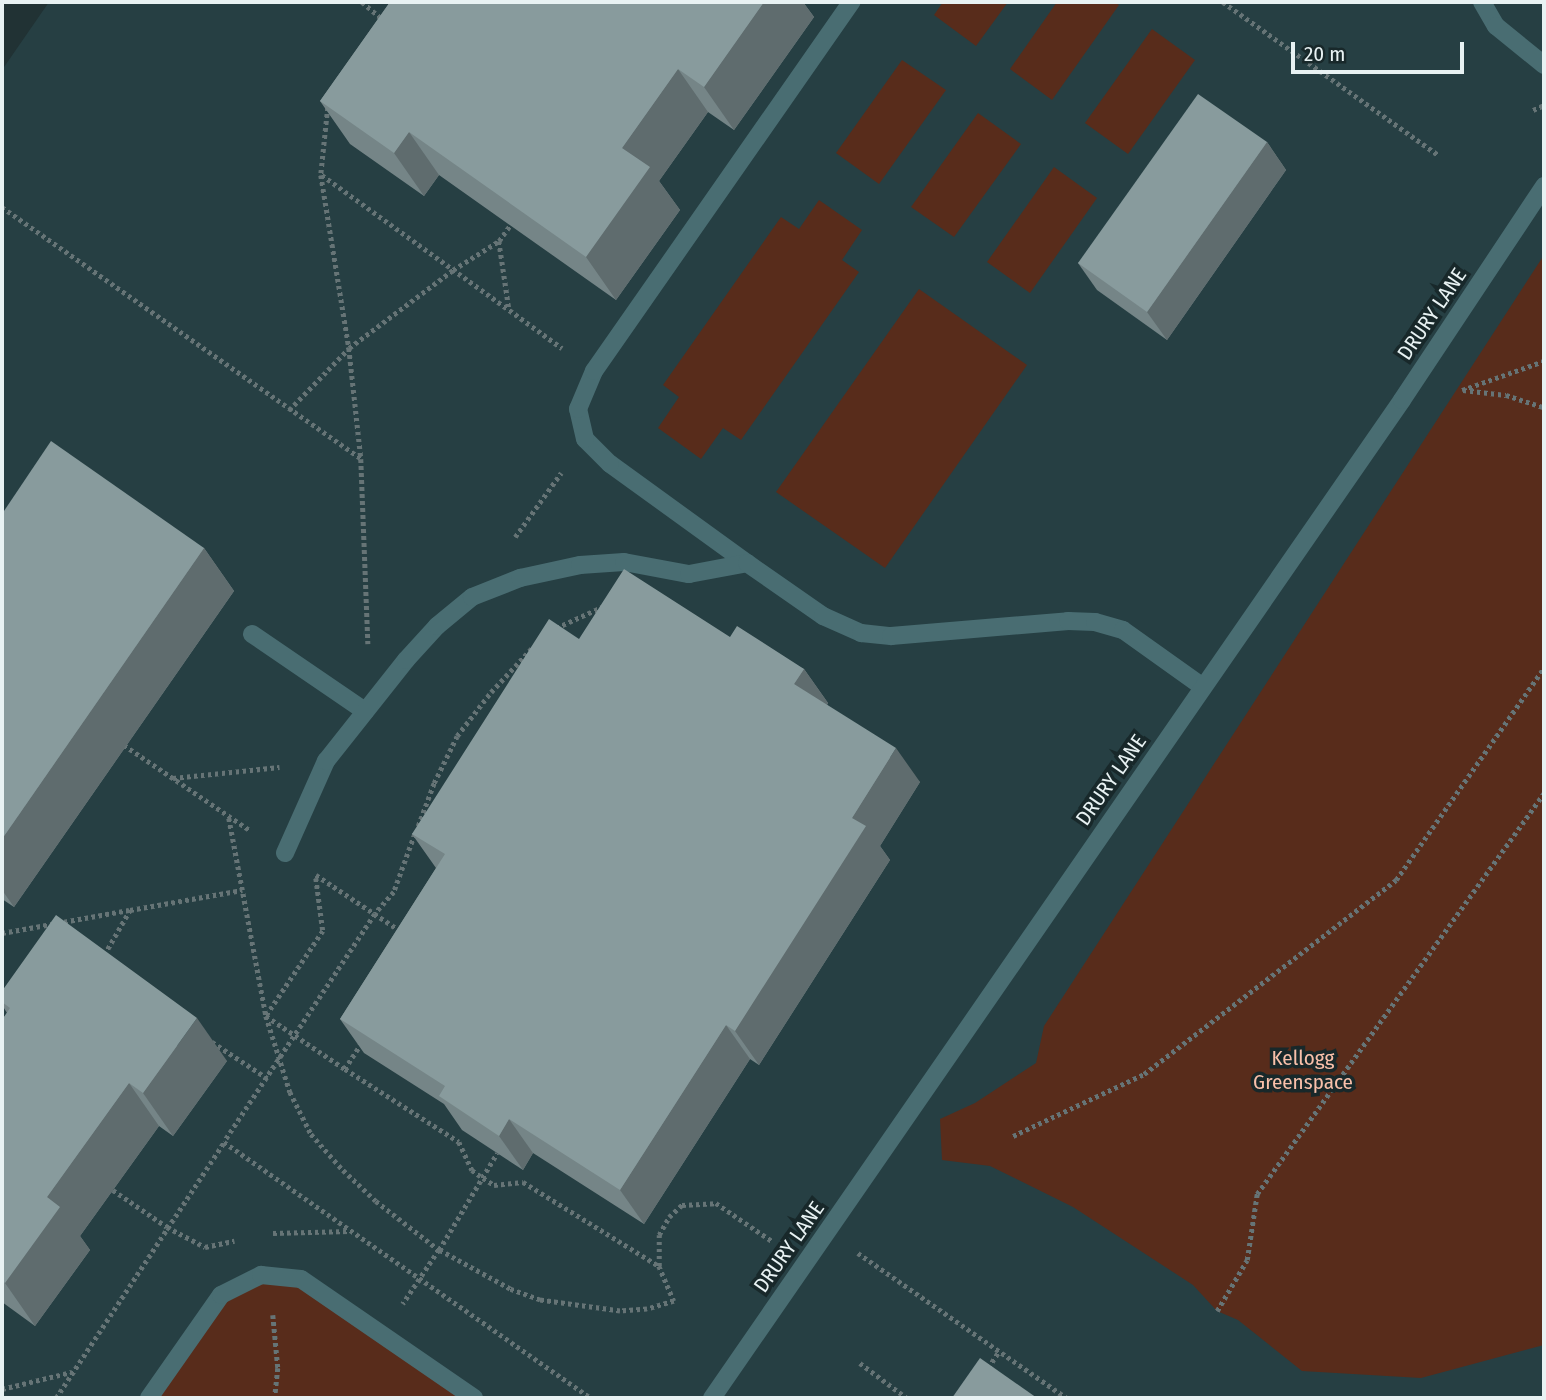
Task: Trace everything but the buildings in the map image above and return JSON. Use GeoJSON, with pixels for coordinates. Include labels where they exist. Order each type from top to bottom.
{"type":"FeatureCollection","features":[{"type":"Feature","properties":{"kind":"street"},"geometry":{"type":"LineString","coordinates":[[851,2],[594,371],[578,409],[585,439],[610,464],[747,563],[823,616],[861,633],[891,635],[1068,621],[1095,622],[1123,630],[1203,687]]}},
{"type":"Feature","properties":{"kind":"street"},"geometry":{"type":"LineString","coordinates":[[1482,2],[1496,26],[1544,65]]}},
{"type":"Feature","properties":{"kind":"street","name":"DRURY LANE"},"geometry":{"type":"LineString","coordinates":[[712,1398],[1402,401],[1544,186]]}},
{"type":"Feature","properties":{"kind":"street"},"geometry":{"type":"LineString","coordinates":[[285,853],[326,761],[367,708],[446,619],[472,597],[520,578],[580,565],[624,562],[689,573],[747,563]]}},
{"type":"Feature","properties":{"kind":"street"},"geometry":{"type":"LineString","coordinates":[[252,634],[367,708]]}},
{"type":"Feature","properties":{"kind":"street"},"geometry":{"type":"LineString","coordinates":[[149,1398],[221,1295],[261,1275],[301,1279],[474,1398]]}},
{"type":"Feature","properties":{"kind":"path"},"geometry":{"type":"LineString","coordinates":[[362,2],[385,20]]}},
{"type":"Feature","properties":{"kind":"path"},"geometry":{"type":"LineString","coordinates":[[1223,2],[1438,155]]}},
{"type":"Feature","properties":{"kind":"path"},"geometry":{"type":"LineString","coordinates":[[377,32],[391,11]]}},
{"type":"Feature","properties":{"kind":"path"},"geometry":{"type":"LineString","coordinates":[[329,101],[321,175],[349,348],[362,459],[367,708]]}},
{"type":"Feature","properties":{"kind":"path"},"geometry":{"type":"LineString","coordinates":[[1532,110],[1544,105]]}},
{"type":"Feature","properties":{"kind":"path"},"geometry":{"type":"LineString","coordinates":[[321,175],[594,371]]}},
{"type":"Feature","properties":{"kind":"path"},"geometry":{"type":"LineString","coordinates":[[2,207],[362,459]]}},
{"type":"Feature","properties":{"kind":"path"},"geometry":{"type":"LineString","coordinates":[[289,410],[349,348],[453,270],[499,241],[510,225]]}},
{"type":"Feature","properties":{"kind":"path"},"geometry":{"type":"LineString","coordinates":[[499,241],[509,311]]}},
{"type":"Feature","properties":{"kind":"path"},"geometry":{"type":"LineString","coordinates":[[1544,361],[1462,390],[1506,395],[1544,407]]}},
{"type":"Feature","properties":{"kind":"path"},"geometry":{"type":"LineString","coordinates":[[512,541],[585,439]]}},
{"type":"Feature","properties":{"kind":"path"},"geometry":{"type":"LineString","coordinates":[[552,631],[609,604]]}},
{"type":"Feature","properties":{"kind":"path"},"geometry":{"type":"LineString","coordinates":[[56,1398],[294,1035],[375,914],[394,892],[434,783],[457,736],[491,692],[542,639]]}},
{"type":"Feature","properties":{"kind":"path"},"geometry":{"type":"LineString","coordinates":[[1013,1136],[1144,1074],[1396,880],[1544,668]]}},
{"type":"Feature","properties":{"kind":"path"},"geometry":{"type":"LineString","coordinates":[[124,745],[172,779],[326,761]]}},
{"type":"Feature","properties":{"kind":"path"},"geometry":{"type":"LineString","coordinates":[[1217,1311],[1247,1260],[1257,1195],[1544,793]]}},
{"type":"Feature","properties":{"kind":"path"},"geometry":{"type":"LineString","coordinates":[[229,816],[267,1016],[290,1092],[311,1134],[376,1201],[439,1250],[510,1289],[540,1300],[620,1311],[647,1309],[674,1301],[659,1266],[659,1235],[669,1217],[682,1205],[716,1203],[773,1241]]}},
{"type":"Feature","properties":{"kind":"path"},"geometry":{"type":"LineString","coordinates":[[267,1016],[323,931],[315,874]]}},
{"type":"Feature","properties":{"kind":"path"},"geometry":{"type":"LineString","coordinates":[[2,933],[243,890]]}},
{"type":"Feature","properties":{"kind":"path"},"geometry":{"type":"LineString","coordinates":[[98,965],[130,910]]}},
{"type":"Feature","properties":{"kind":"path"},"geometry":{"type":"LineString","coordinates":[[267,1016],[459,1142],[472,1170],[483,1178],[495,1185],[523,1182],[659,1266]]}},
{"type":"Feature","properties":{"kind":"path"},"geometry":{"type":"LineString","coordinates":[[345,1069],[367,1035]]}},
{"type":"Feature","properties":{"kind":"path"},"geometry":{"type":"LineString","coordinates":[[210,1040],[267,1078]]}},
{"type":"Feature","properties":{"kind":"path"},"geometry":{"type":"LineString","coordinates":[[224,1142],[591,1398]]}},
{"type":"Feature","properties":{"kind":"path"},"geometry":{"type":"LineString","coordinates":[[383,1335],[439,1250],[497,1153]]}},
{"type":"Feature","properties":{"kind":"path"},"geometry":{"type":"LineString","coordinates":[[113,1190],[167,1227],[205,1247],[245,1239]]}},
{"type":"Feature","properties":{"kind":"path"},"geometry":{"type":"LineString","coordinates":[[272,1233],[349,1231]]}},
{"type":"Feature","properties":{"kind":"path"},"geometry":{"type":"LineString","coordinates":[[855,1251],[1067,1398]]}},
{"type":"Feature","properties":{"kind":"path"},"geometry":{"type":"LineString","coordinates":[[270,1276],[278,1368],[275,1398]]}},
{"type":"Feature","properties":{"kind":"path"},"geometry":{"type":"LineString","coordinates":[[987,1370],[999,1351]]}},
{"type":"Feature","properties":{"kind":"path"},"geometry":{"type":"LineString","coordinates":[[860,1363],[907,1398]]}},
{"type":"Feature","properties":{"kind":"path"},"geometry":{"type":"LineString","coordinates":[[2,1389],[72,1372]]}},
{"type":"Feature","properties":{"kind":"shaded area"},"geometry":{"type":"Polygon","coordinates":[[[49,2],[1544,2],[1544,1398],[2,1398],[2,70],[49,2]]]}},
{"type":"Feature","properties":{"kind":"green space"},"geometry":{"type":"Polygon","coordinates":[[[943,2],[1008,2],[976,46],[934,15],[943,2]]]}},
{"type":"Feature","properties":{"kind":"green space"},"geometry":{"type":"Polygon","coordinates":[[[1057,2],[1114,2],[1119,5],[1052,100],[1010,69],[1057,2]]]}},
{"type":"Feature","properties":{"kind":"green space"},"geometry":{"type":"Polygon","coordinates":[[[1152,29],[1195,60],[1128,154],[1085,123],[1152,29]]]}},
{"type":"Feature","properties":{"kind":"green space"},"geometry":{"type":"Polygon","coordinates":[[[902,60],[946,90],[879,184],[836,153],[902,60]]]}},
{"type":"Feature","properties":{"kind":"green space"},"geometry":{"type":"Polygon","coordinates":[[[978,113],[1021,144],[954,237],[911,207],[978,113]]]}},
{"type":"Feature","properties":{"kind":"green space"},"geometry":{"type":"Polygon","coordinates":[[[1054,167],[1097,198],[1030,293],[987,262],[1054,167]]]}},
{"type":"Feature","properties":{"kind":"green space"},"geometry":{"type":"Polygon","coordinates":[[[819,200],[862,230],[842,260],[859,272],[741,440],[723,428],[701,459],[658,428],[679,397],[663,385],[781,217],[799,229],[819,200]]]}},
{"type":"Feature","properties":{"kind":"green space","name":"Kellogg Greenspace"},"geometry":{"type":"Polygon","coordinates":[[[1544,255],[1544,1345],[1421,1378],[1302,1371],[1238,1320],[1217,1311],[1193,1285],[1073,1207],[990,1166],[942,1160],[940,1119],[975,1103],[1036,1063],[1044,1026],[1544,255]]]}},
{"type":"Feature","properties":{"kind":"green space"},"geometry":{"type":"Polygon","coordinates":[[[919,289],[1027,365],[885,568],[776,492],[919,289]]]}},
{"type":"Feature","properties":{"kind":"green space"},"geometry":{"type":"Polygon","coordinates":[[[261,1275],[301,1279],[472,1398],[149,1398],[221,1295],[261,1275]]]}}]}
